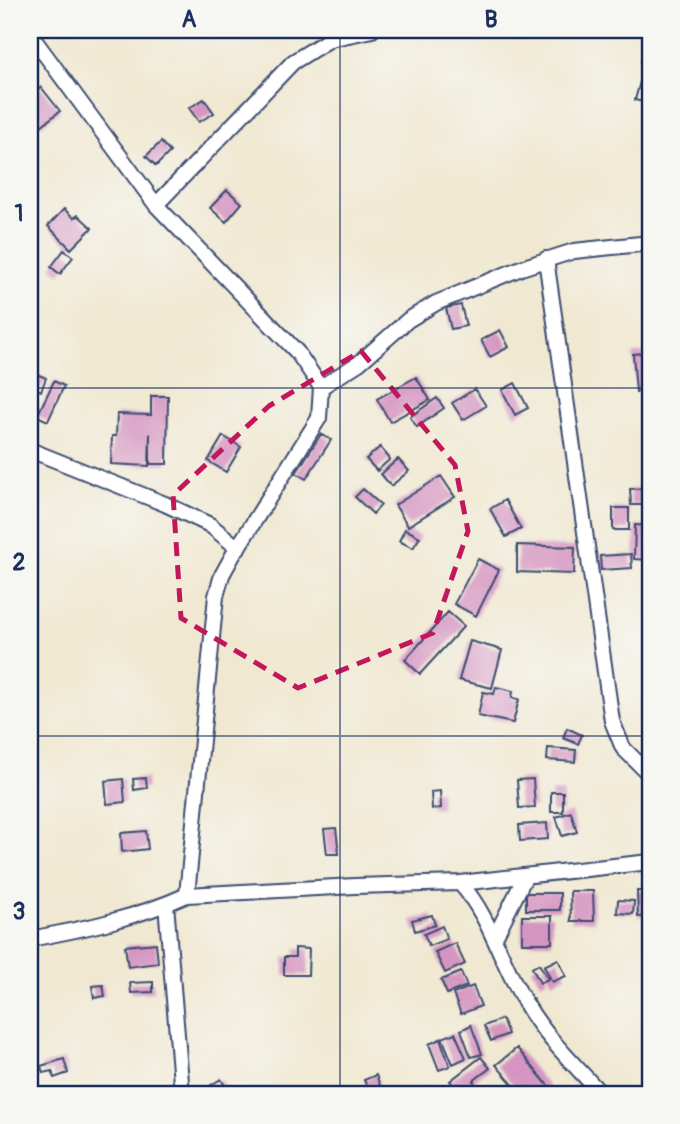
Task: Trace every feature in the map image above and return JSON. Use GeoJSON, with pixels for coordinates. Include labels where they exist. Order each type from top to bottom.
{"type":"FeatureCollection","features":[{"type":"Feature","properties":{"kind":"street"},"geometry":{"type":"LineString","coordinates":[[318,30],[319,46]]}},
{"type":"Feature","properties":{"kind":"street"},"geometry":{"type":"LineString","coordinates":[[156,205],[293,62],[330,39],[372,30]]}},
{"type":"Feature","properties":{"kind":"street"},"geometry":{"type":"LineString","coordinates":[[30,34],[156,205],[297,352],[321,387],[319,418],[222,575],[216,596],[187,895]]}},
{"type":"Feature","properties":{"kind":"street"},"geometry":{"type":"LineString","coordinates":[[321,387],[359,363],[408,320],[436,303],[546,259],[593,248],[650,243]]}},
{"type":"Feature","properties":{"kind":"street"},"geometry":{"type":"LineString","coordinates":[[546,259],[612,721],[623,748],[650,775]]}},
{"type":"Feature","properties":{"kind":"street"},"geometry":{"type":"LineString","coordinates":[[30,450],[165,504],[210,526],[238,548]]}},
{"type":"Feature","properties":{"kind":"street"},"geometry":{"type":"LineString","coordinates":[[30,939],[90,927],[187,895],[460,883],[650,862]]}},
{"type":"Feature","properties":{"kind":"street"},"geometry":{"type":"LineString","coordinates":[[190,864],[211,893]]}},
{"type":"Feature","properties":{"kind":"street"},"geometry":{"type":"LineString","coordinates":[[494,939],[524,877]]}},
{"type":"Feature","properties":{"kind":"street"},"geometry":{"type":"LineString","coordinates":[[460,883],[477,902],[533,1017],[601,1094]]}},
{"type":"Feature","properties":{"kind":"street"},"geometry":{"type":"LineString","coordinates":[[166,904],[182,1094]]}},
{"type":"Feature","properties":{"kind":"highlighted area"},"geometry":{"type":"Polygon","coordinates":[[[361,351],[455,465],[468,531],[433,633],[298,688],[181,618],[173,495],[269,406],[361,351]]]}},
{"type":"Feature","properties":{"kind":"building"},"geometry":{"type":"Polygon","coordinates":[[[650,36],[650,63],[641,61],[650,36]]]}},
{"type":"Feature","properties":{"kind":"building"},"geometry":{"type":"Polygon","coordinates":[[[640,82],[650,84],[650,104],[635,100],[640,82]]]}},
{"type":"Feature","properties":{"kind":"building"},"geometry":{"type":"Polygon","coordinates":[[[41,87],[60,111],[41,126],[30,111],[30,95],[41,87]]]}},
{"type":"Feature","properties":{"kind":"building"},"geometry":{"type":"Polygon","coordinates":[[[204,99],[214,113],[199,122],[189,108],[204,99]]]}},
{"type":"Feature","properties":{"kind":"building"},"geometry":{"type":"Polygon","coordinates":[[[161,142],[170,152],[156,166],[146,156],[161,142]]]}},
{"type":"Feature","properties":{"kind":"building"},"geometry":{"type":"Polygon","coordinates":[[[227,190],[242,203],[226,222],[210,208],[227,190]]]}},
{"type":"Feature","properties":{"kind":"building"},"geometry":{"type":"Polygon","coordinates":[[[64,209],[74,218],[78,215],[92,228],[71,249],[48,226],[64,209]]]}},
{"type":"Feature","properties":{"kind":"building"},"geometry":{"type":"Polygon","coordinates":[[[64,250],[73,257],[60,274],[51,267],[64,250]]]}},
{"type":"Feature","properties":{"kind":"building"},"geometry":{"type":"Polygon","coordinates":[[[461,305],[466,326],[451,329],[446,308],[461,305]]]}},
{"type":"Feature","properties":{"kind":"building"},"geometry":{"type":"Polygon","coordinates":[[[500,330],[509,347],[490,357],[481,340],[500,330]]]}},
{"type":"Feature","properties":{"kind":"building"},"geometry":{"type":"Polygon","coordinates":[[[644,353],[645,368],[650,367],[650,390],[636,392],[633,354],[644,353]]]}},
{"type":"Feature","properties":{"kind":"building"},"geometry":{"type":"Polygon","coordinates":[[[30,371],[46,378],[41,391],[30,386],[30,371]]]}},
{"type":"Feature","properties":{"kind":"building"},"geometry":{"type":"Polygon","coordinates":[[[416,377],[430,400],[390,422],[377,399],[416,377]]]}},
{"type":"Feature","properties":{"kind":"building"},"geometry":{"type":"Polygon","coordinates":[[[54,381],[64,386],[48,421],[37,416],[54,381]]]}},
{"type":"Feature","properties":{"kind":"building"},"geometry":{"type":"Polygon","coordinates":[[[515,383],[528,408],[515,415],[502,390],[515,383]]]}},
{"type":"Feature","properties":{"kind":"building"},"geometry":{"type":"Polygon","coordinates":[[[475,389],[486,406],[463,420],[452,403],[475,389]]]}},
{"type":"Feature","properties":{"kind":"building"},"geometry":{"type":"Polygon","coordinates":[[[151,396],[168,396],[167,464],[150,464],[150,433],[149,466],[111,464],[112,436],[116,436],[117,414],[151,415],[151,396]]]}},
{"type":"Feature","properties":{"kind":"building"},"geometry":{"type":"Polygon","coordinates":[[[437,398],[444,408],[417,427],[410,417],[437,398]]]}},
{"type":"Feature","properties":{"kind":"building"},"geometry":{"type":"Polygon","coordinates":[[[321,434],[331,440],[306,479],[296,473],[321,434]]]}},
{"type":"Feature","properties":{"kind":"building"},"geometry":{"type":"Polygon","coordinates":[[[223,436],[241,447],[226,472],[208,461],[223,436]]]}},
{"type":"Feature","properties":{"kind":"building"},"geometry":{"type":"Polygon","coordinates":[[[380,447],[390,459],[377,471],[366,459],[380,447]]]}},
{"type":"Feature","properties":{"kind":"building"},"geometry":{"type":"Polygon","coordinates":[[[398,459],[409,471],[391,486],[381,474],[398,459]]]}},
{"type":"Feature","properties":{"kind":"building"},"geometry":{"type":"Polygon","coordinates":[[[441,476],[455,497],[408,526],[395,505],[441,476]]]}},
{"type":"Feature","properties":{"kind":"building"},"geometry":{"type":"Polygon","coordinates":[[[650,488],[650,505],[631,505],[630,489],[650,488]]]}},
{"type":"Feature","properties":{"kind":"building"},"geometry":{"type":"Polygon","coordinates":[[[363,489],[381,505],[373,514],[355,497],[363,489]]]}},
{"type":"Feature","properties":{"kind":"building"},"geometry":{"type":"Polygon","coordinates":[[[505,500],[521,529],[506,537],[490,509],[505,500]]]}},
{"type":"Feature","properties":{"kind":"building"},"geometry":{"type":"Polygon","coordinates":[[[613,508],[629,508],[629,530],[613,530],[613,508]]]}},
{"type":"Feature","properties":{"kind":"building"},"geometry":{"type":"Polygon","coordinates":[[[635,525],[650,526],[650,560],[634,559],[635,525]]]}},
{"type":"Feature","properties":{"kind":"building"},"geometry":{"type":"Polygon","coordinates":[[[405,529],[420,537],[413,548],[399,541],[405,529]]]}},
{"type":"Feature","properties":{"kind":"building"},"geometry":{"type":"Polygon","coordinates":[[[517,545],[575,547],[574,574],[517,572],[517,545]]]}},
{"type":"Feature","properties":{"kind":"building"},"geometry":{"type":"Polygon","coordinates":[[[631,554],[632,568],[601,570],[600,556],[631,554]]]}},
{"type":"Feature","properties":{"kind":"building"},"geometry":{"type":"Polygon","coordinates":[[[478,559],[499,570],[476,616],[454,604],[478,559]]]}},
{"type":"Feature","properties":{"kind":"building"},"geometry":{"type":"Polygon","coordinates":[[[448,612],[464,626],[420,674],[405,660],[448,612]]]}},
{"type":"Feature","properties":{"kind":"building"},"geometry":{"type":"Polygon","coordinates":[[[470,641],[502,650],[492,688],[459,680],[470,641]]]}},
{"type":"Feature","properties":{"kind":"building"},"geometry":{"type":"Polygon","coordinates":[[[496,687],[513,691],[512,698],[519,699],[513,723],[478,716],[483,692],[494,694],[496,687]]]}},
{"type":"Feature","properties":{"kind":"building"},"geometry":{"type":"Polygon","coordinates":[[[567,728],[582,735],[578,744],[563,738],[567,728]]]}},
{"type":"Feature","properties":{"kind":"building"},"geometry":{"type":"Polygon","coordinates":[[[548,748],[576,750],[575,762],[547,760],[548,748]]]}},
{"type":"Feature","properties":{"kind":"building"},"geometry":{"type":"Polygon","coordinates":[[[146,778],[147,788],[134,790],[133,779],[146,778]]]}},
{"type":"Feature","properties":{"kind":"building"},"geometry":{"type":"Polygon","coordinates":[[[123,779],[125,802],[107,804],[105,781],[123,779]]]}},
{"type":"Feature","properties":{"kind":"building"},"geometry":{"type":"Polygon","coordinates":[[[533,779],[535,807],[519,808],[517,780],[533,779]]]}},
{"type":"Feature","properties":{"kind":"building"},"geometry":{"type":"Polygon","coordinates":[[[440,791],[441,808],[432,809],[431,792],[440,791]]]}},
{"type":"Feature","properties":{"kind":"building"},"geometry":{"type":"Polygon","coordinates":[[[551,792],[563,792],[563,812],[551,812],[551,792]]]}},
{"type":"Feature","properties":{"kind":"building"},"geometry":{"type":"Polygon","coordinates":[[[571,812],[577,832],[562,836],[556,817],[571,812]]]}},
{"type":"Feature","properties":{"kind":"building"},"geometry":{"type":"Polygon","coordinates":[[[547,823],[548,839],[520,841],[519,825],[547,823]]]}},
{"type":"Feature","properties":{"kind":"building"},"geometry":{"type":"Polygon","coordinates":[[[336,828],[339,854],[327,854],[324,829],[336,828]]]}},
{"type":"Feature","properties":{"kind":"building"},"geometry":{"type":"Polygon","coordinates":[[[146,831],[148,849],[122,852],[121,833],[146,831]]]}},
{"type":"Feature","properties":{"kind":"building"},"geometry":{"type":"Polygon","coordinates":[[[570,891],[593,891],[594,921],[571,921],[570,891]]]}},
{"type":"Feature","properties":{"kind":"building"},"geometry":{"type":"Polygon","coordinates":[[[637,891],[650,891],[650,916],[638,917],[637,891]]]}},
{"type":"Feature","properties":{"kind":"building"},"geometry":{"type":"Polygon","coordinates":[[[526,893],[560,893],[560,910],[526,910],[526,893]]]}},
{"type":"Feature","properties":{"kind":"building"},"geometry":{"type":"Polygon","coordinates":[[[618,900],[634,901],[633,914],[617,913],[618,900]]]}},
{"type":"Feature","properties":{"kind":"building"},"geometry":{"type":"Polygon","coordinates":[[[432,915],[435,925],[415,931],[412,920],[432,915]]]}},
{"type":"Feature","properties":{"kind":"building"},"geometry":{"type":"Polygon","coordinates":[[[522,916],[552,916],[552,943],[522,943],[522,916]]]}},
{"type":"Feature","properties":{"kind":"building"},"geometry":{"type":"Polygon","coordinates":[[[442,926],[447,939],[429,946],[424,934],[442,926]]]}},
{"type":"Feature","properties":{"kind":"building"},"geometry":{"type":"Polygon","coordinates":[[[156,943],[158,963],[128,967],[125,946],[156,943]]]}},
{"type":"Feature","properties":{"kind":"building"},"geometry":{"type":"Polygon","coordinates":[[[455,943],[465,964],[445,973],[435,952],[455,943]]]}},
{"type":"Feature","properties":{"kind":"building"},"geometry":{"type":"Polygon","coordinates":[[[295,948],[309,949],[308,975],[284,975],[284,957],[295,957],[295,948]]]}},
{"type":"Feature","properties":{"kind":"building"},"geometry":{"type":"Polygon","coordinates":[[[558,959],[566,976],[552,982],[544,966],[558,959]]]}},
{"type":"Feature","properties":{"kind":"building"},"geometry":{"type":"Polygon","coordinates":[[[539,964],[548,979],[540,983],[532,968],[539,964]]]}},
{"type":"Feature","properties":{"kind":"building"},"geometry":{"type":"Polygon","coordinates":[[[461,972],[467,986],[447,994],[441,980],[461,972]]]}},
{"type":"Feature","properties":{"kind":"building"},"geometry":{"type":"Polygon","coordinates":[[[153,982],[153,992],[131,993],[130,983],[153,982]]]}},
{"type":"Feature","properties":{"kind":"building"},"geometry":{"type":"Polygon","coordinates":[[[103,985],[105,996],[94,998],[92,986],[103,985]]]}},
{"type":"Feature","properties":{"kind":"building"},"geometry":{"type":"Polygon","coordinates":[[[473,986],[481,1006],[461,1014],[453,994],[473,986]]]}},
{"type":"Feature","properties":{"kind":"building"},"geometry":{"type":"Polygon","coordinates":[[[502,1019],[508,1034],[491,1041],[484,1026],[502,1019]]]}},
{"type":"Feature","properties":{"kind":"building"},"geometry":{"type":"Polygon","coordinates":[[[471,1025],[482,1054],[471,1057],[461,1030],[471,1025]]]}},
{"type":"Feature","properties":{"kind":"building"},"geometry":{"type":"Polygon","coordinates":[[[455,1033],[466,1058],[453,1064],[442,1038],[455,1033]]]}},
{"type":"Feature","properties":{"kind":"building"},"geometry":{"type":"Polygon","coordinates":[[[440,1039],[450,1066],[439,1070],[429,1044],[440,1039]]]}},
{"type":"Feature","properties":{"kind":"building"},"geometry":{"type":"Polygon","coordinates":[[[517,1048],[555,1094],[521,1094],[496,1065],[517,1048]]]}},
{"type":"Feature","properties":{"kind":"building"},"geometry":{"type":"Polygon","coordinates":[[[481,1057],[490,1068],[473,1081],[483,1094],[461,1094],[450,1081],[481,1057]]]}},
{"type":"Feature","properties":{"kind":"building"},"geometry":{"type":"Polygon","coordinates":[[[64,1059],[68,1073],[54,1078],[52,1071],[43,1073],[41,1066],[64,1059]]]}},
{"type":"Feature","properties":{"kind":"building"},"geometry":{"type":"Polygon","coordinates":[[[376,1075],[383,1094],[370,1094],[364,1080],[376,1075]]]}},
{"type":"Feature","properties":{"kind":"building"},"geometry":{"type":"Polygon","coordinates":[[[221,1079],[230,1094],[212,1094],[208,1087],[221,1079]]]}}]}
